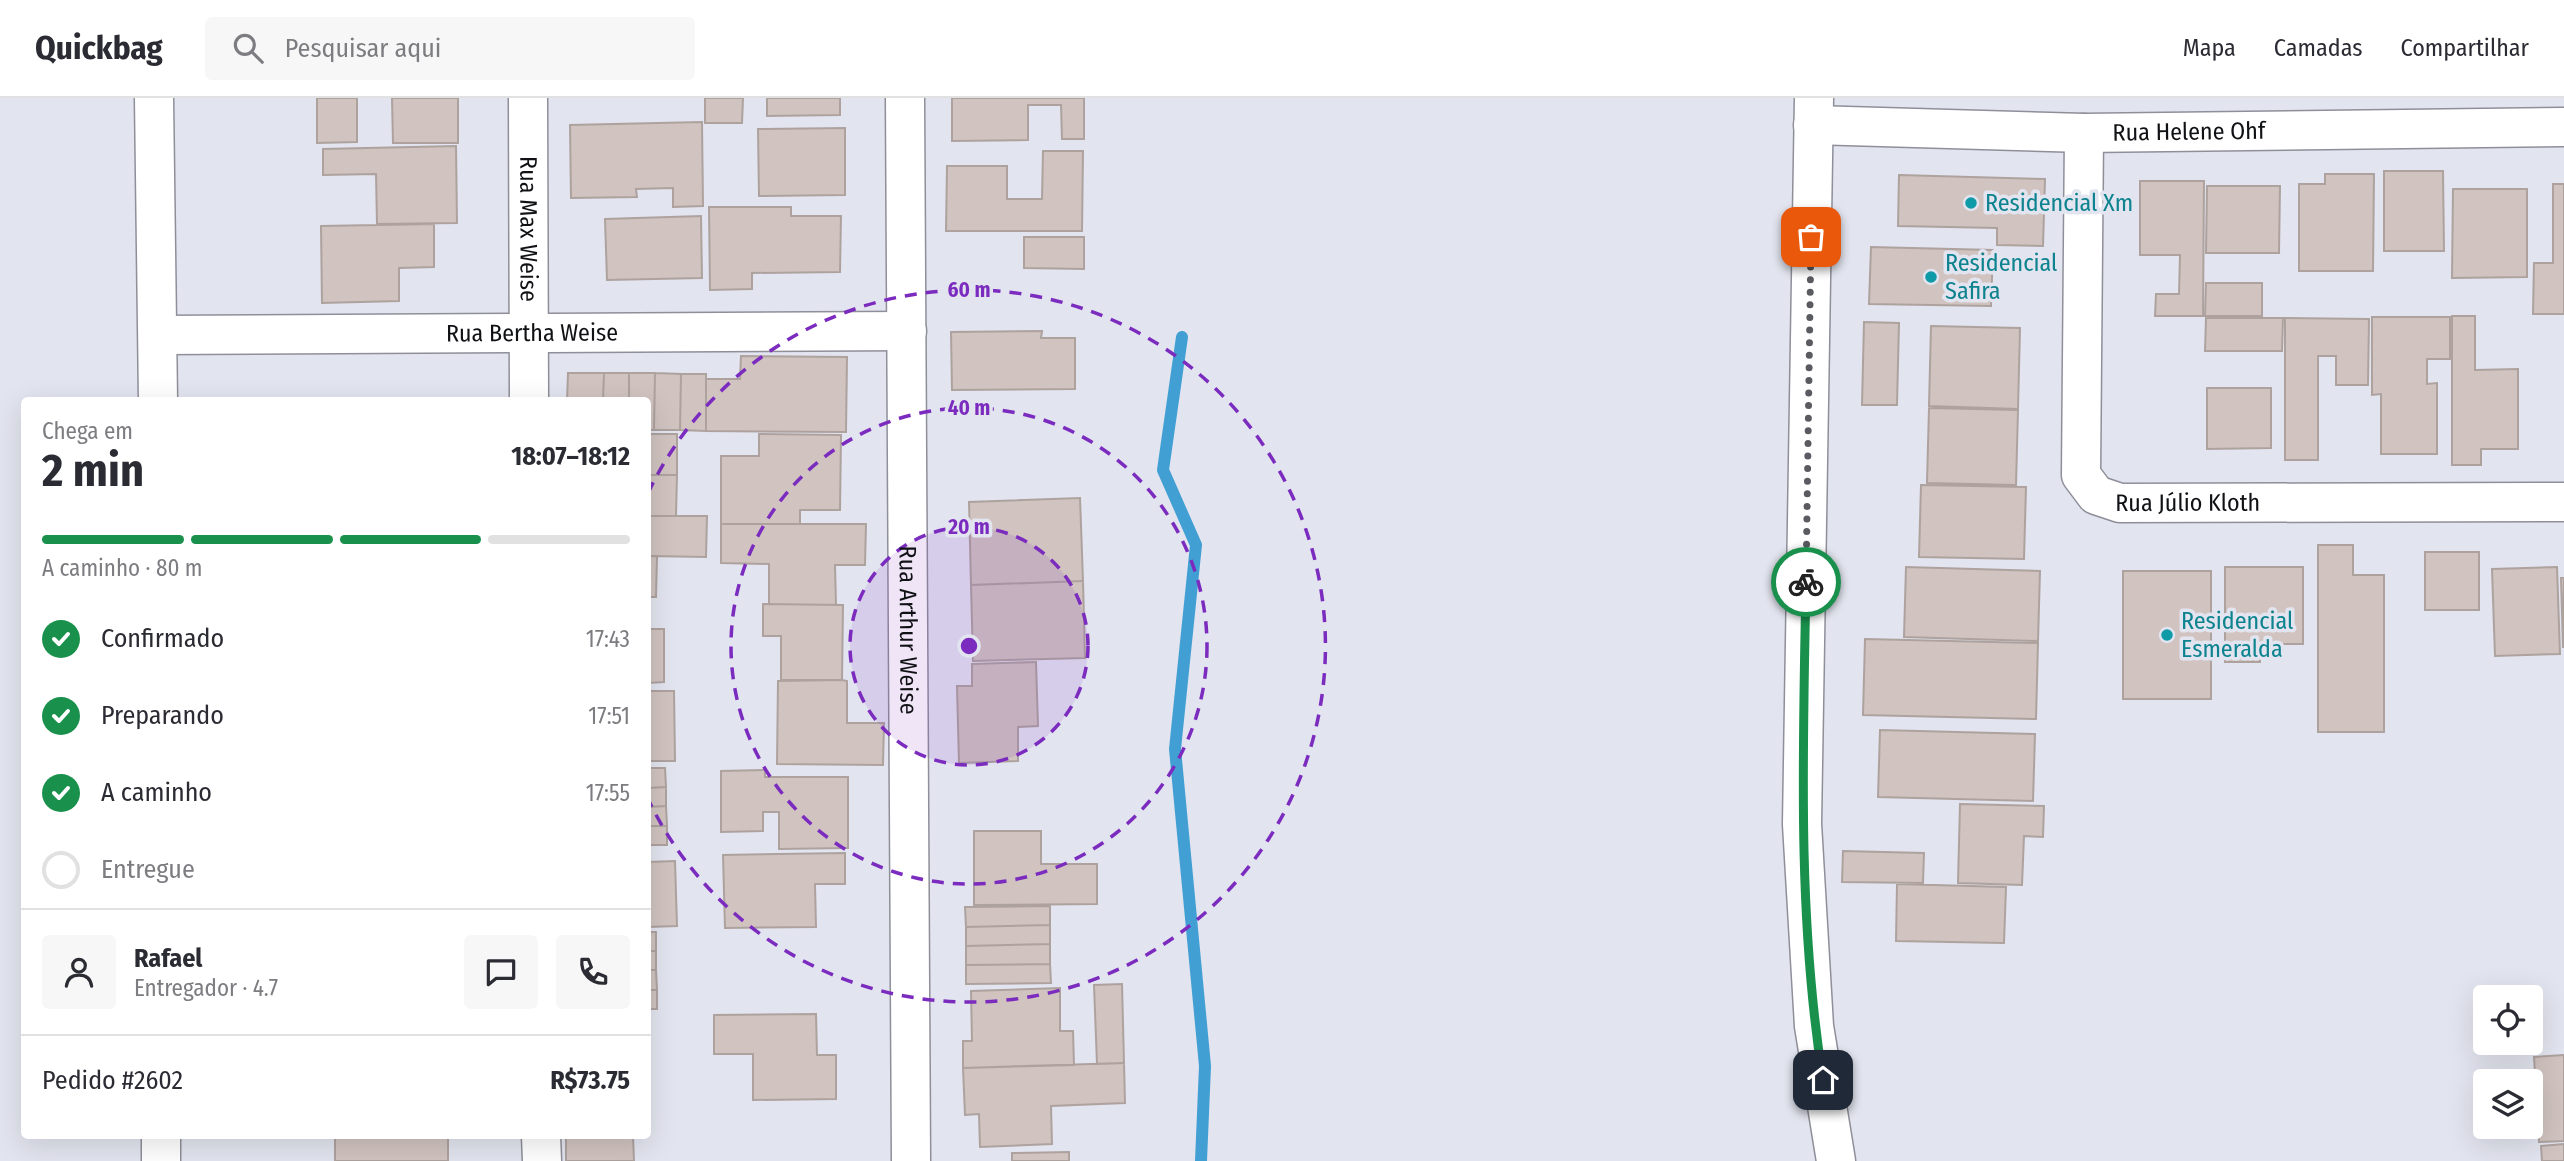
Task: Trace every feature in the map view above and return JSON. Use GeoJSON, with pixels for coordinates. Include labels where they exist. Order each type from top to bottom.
{"type":"FeatureCollection","features":[{"type":"Feature","properties":{"kind":"street"},"geometry":{"type":"LineString","coordinates":[[154,98],[158,397]]}},
{"type":"Feature","properties":{"kind":"street","name":"Rua Max Weise"},"geometry":{"type":"LineString","coordinates":[[528,98],[529,397]]}},
{"type":"Feature","properties":{"kind":"street","name":"Rua Arthur Weise"},"geometry":{"type":"LineString","coordinates":[[905,98],[911,1161]]}},
{"type":"Feature","properties":{"kind":"street"},"geometry":{"type":"LineString","coordinates":[[1813,112],[1802,824],[1814,1026],[1836,1161]]}},
{"type":"Feature","properties":{"kind":"street","name":"Rua Helene Ohf"},"geometry":{"type":"LineString","coordinates":[[1813,112],[2084,133],[2564,127]]}},
{"type":"Feature","properties":{"kind":"street","name":"Rua Júlio Kloth"},"geometry":{"type":"LineString","coordinates":[[2084,133],[2081,475],[2095,495],[2120,503],[2564,502]]}},
{"type":"Feature","properties":{"kind":"street","name":"Rua Bertha Weise"},"geometry":{"type":"LineString","coordinates":[[158,335],[907,331]]}},
{"type":"Feature","properties":{"kind":"street"},"geometry":{"type":"LineString","coordinates":[[161,1139],[162,1161]]}},
{"type":"Feature","properties":{"kind":"street"},"geometry":{"type":"LineString","coordinates":[[541,1139],[542,1161]]}},
{"type":"Feature","properties":{"kind":"building"},"geometry":{"type":"Polygon","coordinates":[[[317,98],[357,98],[357,142],[317,143],[317,98]]]}},
{"type":"Feature","properties":{"kind":"building"},"geometry":{"type":"Polygon","coordinates":[[[392,98],[458,98],[458,143],[393,143],[392,98]]]}},
{"type":"Feature","properties":{"kind":"building"},"geometry":{"type":"Polygon","coordinates":[[[705,98],[743,98],[742,123],[705,123],[705,98]]]}},
{"type":"Feature","properties":{"kind":"building"},"geometry":{"type":"Polygon","coordinates":[[[767,98],[840,98],[840,115],[767,116],[767,98]]]}},
{"type":"Feature","properties":{"kind":"building"},"geometry":{"type":"Polygon","coordinates":[[[952,98],[1084,98],[1084,139],[1062,139],[1061,105],[1028,105],[1028,140],[952,141],[952,98]]]}},
{"type":"Feature","properties":{"kind":"building"},"geometry":{"type":"Polygon","coordinates":[[[702,122],[703,206],[673,207],[673,188],[636,189],[637,197],[571,198],[570,125],[702,122]]]}},
{"type":"Feature","properties":{"kind":"building"},"geometry":{"type":"Polygon","coordinates":[[[845,128],[845,195],[759,196],[758,129],[845,128]]]}},
{"type":"Feature","properties":{"kind":"building"},"geometry":{"type":"Polygon","coordinates":[[[456,146],[457,223],[377,224],[376,174],[323,175],[323,149],[456,146]]]}},
{"type":"Feature","properties":{"kind":"building"},"geometry":{"type":"Polygon","coordinates":[[[1043,151],[1083,151],[1082,231],[946,231],[947,166],[1007,166],[1007,199],[1042,199],[1043,151]]]}},
{"type":"Feature","properties":{"kind":"building"},"geometry":{"type":"Polygon","coordinates":[[[2384,171],[2443,171],[2444,251],[2384,251],[2384,171]]]}},
{"type":"Feature","properties":{"kind":"building"},"geometry":{"type":"Polygon","coordinates":[[[2325,174],[2374,174],[2373,271],[2299,271],[2299,184],[2325,184],[2325,174]]]}},
{"type":"Feature","properties":{"kind":"building","name":"Residencial Xm"},"geometry":{"type":"Polygon","coordinates":[[[1899,175],[2045,179],[2043,246],[1997,245],[1997,228],[1898,226],[1899,175]]]}},
{"type":"Feature","properties":{"kind":"building"},"geometry":{"type":"Polygon","coordinates":[[[2140,181],[2204,181],[2203,316],[2155,316],[2156,294],[2179,294],[2180,255],[2140,255],[2140,181]]]}},
{"type":"Feature","properties":{"kind":"building"},"geometry":{"type":"Polygon","coordinates":[[[2553,184],[2564,184],[2564,314],[2533,314],[2534,263],[2553,263],[2553,184]]]}},
{"type":"Feature","properties":{"kind":"building"},"geometry":{"type":"Polygon","coordinates":[[[2207,186],[2280,186],[2279,253],[2206,253],[2207,186]]]}},
{"type":"Feature","properties":{"kind":"building"},"geometry":{"type":"Polygon","coordinates":[[[2453,189],[2527,189],[2527,277],[2452,278],[2453,189]]]}},
{"type":"Feature","properties":{"kind":"building"},"geometry":{"type":"Polygon","coordinates":[[[709,207],[791,207],[791,216],[841,216],[840,272],[752,273],[752,289],[710,290],[709,207]]]}},
{"type":"Feature","properties":{"kind":"building"},"geometry":{"type":"Polygon","coordinates":[[[701,216],[702,278],[607,280],[605,219],[701,216]]]}},
{"type":"Feature","properties":{"kind":"building"},"geometry":{"type":"Polygon","coordinates":[[[434,224],[434,267],[399,268],[399,301],[322,303],[321,226],[434,224]]]}},
{"type":"Feature","properties":{"kind":"building"},"geometry":{"type":"Polygon","coordinates":[[[1024,237],[1084,237],[1084,269],[1024,268],[1024,237]]]}},
{"type":"Feature","properties":{"kind":"building","name":"Residencial Safira"},"geometry":{"type":"Polygon","coordinates":[[[1871,247],[1993,250],[1991,306],[1869,304],[1871,247]]]}},
{"type":"Feature","properties":{"kind":"building"},"geometry":{"type":"Polygon","coordinates":[[[2206,283],[2262,283],[2262,316],[2205,316],[2206,283]]]}},
{"type":"Feature","properties":{"kind":"building"},"geometry":{"type":"Polygon","coordinates":[[[2452,316],[2475,316],[2475,370],[2518,369],[2518,449],[2481,449],[2481,465],[2452,465],[2452,316]]]}},
{"type":"Feature","properties":{"kind":"building"},"geometry":{"type":"Polygon","coordinates":[[[2372,317],[2450,317],[2450,359],[2427,359],[2427,384],[2437,383],[2437,454],[2381,454],[2381,394],[2372,395],[2372,317]]]}},
{"type":"Feature","properties":{"kind":"building"},"geometry":{"type":"Polygon","coordinates":[[[2206,318],[2283,318],[2282,351],[2205,351],[2206,318]]]}},
{"type":"Feature","properties":{"kind":"building"},"geometry":{"type":"Polygon","coordinates":[[[2285,318],[2369,319],[2368,385],[2336,385],[2336,356],[2318,356],[2318,460],[2285,460],[2285,318]]]}},
{"type":"Feature","properties":{"kind":"building"},"geometry":{"type":"Polygon","coordinates":[[[1864,322],[1899,323],[1897,405],[1862,405],[1864,322]]]}},
{"type":"Feature","properties":{"kind":"building"},"geometry":{"type":"Polygon","coordinates":[[[1931,326],[2020,328],[2018,409],[1929,406],[1931,326]]]}},
{"type":"Feature","properties":{"kind":"building"},"geometry":{"type":"Polygon","coordinates":[[[1042,331],[1041,338],[1075,338],[1075,389],[952,390],[951,332],[1042,331]]]}},
{"type":"Feature","properties":{"kind":"building"},"geometry":{"type":"Polygon","coordinates":[[[741,356],[847,357],[846,432],[706,431],[706,379],[740,379],[741,356]]]}},
{"type":"Feature","properties":{"kind":"building"},"geometry":{"type":"Polygon","coordinates":[[[568,373],[604,373],[603,397],[567,397],[568,373]]]}},
{"type":"Feature","properties":{"kind":"building"},"geometry":{"type":"Polygon","coordinates":[[[604,373],[629,373],[629,397],[603,397],[604,373]]]}},
{"type":"Feature","properties":{"kind":"building"},"geometry":{"type":"Polygon","coordinates":[[[629,373],[655,373],[654,430],[651,430],[651,397],[629,397],[629,373]]]}},
{"type":"Feature","properties":{"kind":"building"},"geometry":{"type":"Polygon","coordinates":[[[655,373],[681,374],[680,430],[654,430],[655,373]]]}},
{"type":"Feature","properties":{"kind":"building"},"geometry":{"type":"Polygon","coordinates":[[[681,374],[706,374],[706,431],[680,430],[681,374]]]}},
{"type":"Feature","properties":{"kind":"building"},"geometry":{"type":"Polygon","coordinates":[[[2207,388],[2271,388],[2271,448],[2207,449],[2207,388]]]}},
{"type":"Feature","properties":{"kind":"building"},"geometry":{"type":"Polygon","coordinates":[[[1929,408],[2018,410],[2016,485],[1927,483],[1929,408]]]}},
{"type":"Feature","properties":{"kind":"building"},"geometry":{"type":"Polygon","coordinates":[[[651,434],[677,434],[677,475],[651,475],[651,434]]]}},
{"type":"Feature","properties":{"kind":"building"},"geometry":{"type":"Polygon","coordinates":[[[759,434],[841,435],[840,510],[800,510],[800,524],[721,524],[721,456],[759,456],[759,434]]]}},
{"type":"Feature","properties":{"kind":"building"},"geometry":{"type":"Polygon","coordinates":[[[651,475],[677,475],[676,516],[651,516],[651,475]]]}},
{"type":"Feature","properties":{"kind":"building"},"geometry":{"type":"Polygon","coordinates":[[[1921,485],[2026,487],[2024,559],[1919,557],[1921,485]]]}},
{"type":"Feature","properties":{"kind":"building"},"geometry":{"type":"Polygon","coordinates":[[[1080,498],[1083,581],[971,585],[969,502],[1080,498]]]}},
{"type":"Feature","properties":{"kind":"building"},"geometry":{"type":"Polygon","coordinates":[[[651,516],[707,516],[706,557],[651,556],[651,516]]]}},
{"type":"Feature","properties":{"kind":"building"},"geometry":{"type":"Polygon","coordinates":[[[721,524],[866,524],[865,565],[835,565],[836,605],[769,604],[769,564],[721,563],[721,524]]]}},
{"type":"Feature","properties":{"kind":"building"},"geometry":{"type":"Polygon","coordinates":[[[2318,545],[2353,545],[2353,575],[2384,575],[2384,732],[2318,732],[2318,545]]]}},
{"type":"Feature","properties":{"kind":"building"},"geometry":{"type":"Polygon","coordinates":[[[2425,552],[2479,552],[2479,610],[2425,610],[2425,552]]]}},
{"type":"Feature","properties":{"kind":"building"},"geometry":{"type":"Polygon","coordinates":[[[651,556],[657,556],[656,597],[651,597],[651,556]]]}},
{"type":"Feature","properties":{"kind":"building"},"geometry":{"type":"Polygon","coordinates":[[[1906,567],[2040,571],[2038,641],[1904,637],[1906,567]]]}},
{"type":"Feature","properties":{"kind":"building"},"geometry":{"type":"Polygon","coordinates":[[[2225,567],[2303,567],[2303,644],[2260,644],[2260,662],[2225,662],[2225,567]]]}},
{"type":"Feature","properties":{"kind":"building"},"geometry":{"type":"Polygon","coordinates":[[[2557,567],[2560,654],[2495,656],[2492,569],[2557,567]]]}},
{"type":"Feature","properties":{"kind":"building","name":"Residencial Esmeralda"},"geometry":{"type":"Polygon","coordinates":[[[2123,571],[2211,571],[2211,699],[2123,699],[2123,571]]]}},
{"type":"Feature","properties":{"kind":"building"},"geometry":{"type":"Polygon","coordinates":[[[2561,578],[2564,578],[2563,648],[2561,578]]]}},
{"type":"Feature","properties":{"kind":"building"},"geometry":{"type":"Polygon","coordinates":[[[1083,581],[1085,658],[973,661],[971,585],[1083,581]]]}},
{"type":"Feature","properties":{"kind":"building"},"geometry":{"type":"Polygon","coordinates":[[[763,604],[843,605],[842,680],[781,680],[781,636],[763,636],[763,604]]]}},
{"type":"Feature","properties":{"kind":"building"},"geometry":{"type":"Polygon","coordinates":[[[651,629],[664,629],[664,682],[651,683],[651,629]]]}},
{"type":"Feature","properties":{"kind":"building"},"geometry":{"type":"Polygon","coordinates":[[[1865,639],[2038,643],[2036,719],[1863,715],[1865,639]]]}},
{"type":"Feature","properties":{"kind":"building"},"geometry":{"type":"Polygon","coordinates":[[[1036,662],[1038,726],[1018,727],[1018,761],[959,763],[957,686],[972,686],[972,664],[1036,662]]]}},
{"type":"Feature","properties":{"kind":"building"},"geometry":{"type":"Polygon","coordinates":[[[778,681],[847,681],[847,723],[884,723],[883,765],[777,764],[778,681]]]}},
{"type":"Feature","properties":{"kind":"building"},"geometry":{"type":"Polygon","coordinates":[[[651,691],[674,691],[675,761],[651,761],[651,691]]]}},
{"type":"Feature","properties":{"kind":"building"},"geometry":{"type":"Polygon","coordinates":[[[1880,730],[2035,734],[2033,801],[1878,797],[1880,730]]]}},
{"type":"Feature","properties":{"kind":"building"},"geometry":{"type":"Polygon","coordinates":[[[651,768],[665,768],[666,787],[651,788],[651,768]]]}},
{"type":"Feature","properties":{"kind":"building"},"geometry":{"type":"Polygon","coordinates":[[[765,770],[765,777],[848,777],[848,848],[779,849],[779,812],[763,812],[763,831],[721,832],[721,771],[765,770]]]}},
{"type":"Feature","properties":{"kind":"building"},"geometry":{"type":"Polygon","coordinates":[[[666,787],[666,806],[651,807],[651,788],[666,787]]]}},
{"type":"Feature","properties":{"kind":"building"},"geometry":{"type":"Polygon","coordinates":[[[1960,804],[2044,806],[2043,837],[2024,836],[2022,885],[1958,883],[1960,804]]]}},
{"type":"Feature","properties":{"kind":"building"},"geometry":{"type":"Polygon","coordinates":[[[666,806],[667,826],[651,826],[651,807],[666,806]]]}},
{"type":"Feature","properties":{"kind":"building"},"geometry":{"type":"Polygon","coordinates":[[[651,826],[667,826],[667,845],[651,845],[651,826]]]}},
{"type":"Feature","properties":{"kind":"building"},"geometry":{"type":"Polygon","coordinates":[[[974,831],[1041,831],[1041,864],[1097,864],[1097,904],[974,905],[974,831]]]}},
{"type":"Feature","properties":{"kind":"building"},"geometry":{"type":"Polygon","coordinates":[[[1843,851],[1924,853],[1923,883],[1842,882],[1843,851]]]}},
{"type":"Feature","properties":{"kind":"building"},"geometry":{"type":"Polygon","coordinates":[[[845,853],[845,884],[815,884],[816,927],[725,928],[723,855],[845,853]]]}},
{"type":"Feature","properties":{"kind":"building"},"geometry":{"type":"Polygon","coordinates":[[[675,861],[677,926],[651,927],[651,862],[675,861]]]}},
{"type":"Feature","properties":{"kind":"building"},"geometry":{"type":"Polygon","coordinates":[[[1897,884],[2006,887],[2004,943],[1896,941],[1897,884]]]}},
{"type":"Feature","properties":{"kind":"building"},"geometry":{"type":"Polygon","coordinates":[[[1050,906],[1050,925],[966,927],[965,907],[1050,906]]]}},
{"type":"Feature","properties":{"kind":"building"},"geometry":{"type":"Polygon","coordinates":[[[1050,925],[1050,944],[966,946],[966,927],[1050,925]]]}},
{"type":"Feature","properties":{"kind":"building"},"geometry":{"type":"Polygon","coordinates":[[[651,932],[656,932],[656,951],[651,951],[651,932]]]}},
{"type":"Feature","properties":{"kind":"building"},"geometry":{"type":"Polygon","coordinates":[[[1050,944],[1050,964],[966,965],[966,946],[1050,944]]]}},
{"type":"Feature","properties":{"kind":"building"},"geometry":{"type":"Polygon","coordinates":[[[651,951],[656,951],[656,970],[651,970],[651,951]]]}},
{"type":"Feature","properties":{"kind":"building"},"geometry":{"type":"Polygon","coordinates":[[[1050,964],[1051,983],[966,984],[966,965],[1050,964]]]}},
{"type":"Feature","properties":{"kind":"building"},"geometry":{"type":"Polygon","coordinates":[[[651,970],[656,970],[657,990],[651,990],[651,970]]]}},
{"type":"Feature","properties":{"kind":"building"},"geometry":{"type":"Polygon","coordinates":[[[1122,984],[1124,1063],[1097,1064],[1094,985],[1122,984]]]}},
{"type":"Feature","properties":{"kind":"building"},"geometry":{"type":"Polygon","coordinates":[[[1060,988],[1060,1031],[1073,1031],[1074,1065],[963,1068],[963,1041],[972,1041],[971,991],[1060,988]]]}},
{"type":"Feature","properties":{"kind":"building"},"geometry":{"type":"Polygon","coordinates":[[[651,990],[657,990],[657,1009],[651,1009],[651,990]]]}},
{"type":"Feature","properties":{"kind":"building"},"geometry":{"type":"Polygon","coordinates":[[[816,1014],[817,1055],[836,1055],[836,1099],[753,1100],[753,1054],[714,1054],[714,1015],[816,1014]]]}},
{"type":"Feature","properties":{"kind":"building"},"geometry":{"type":"Polygon","coordinates":[[[2564,1055],[2564,1141],[2539,1142],[2539,1139],[2543,1139],[2543,1069],[2535,1069],[2534,1057],[2564,1055]]]}},
{"type":"Feature","properties":{"kind":"building"},"geometry":{"type":"Polygon","coordinates":[[[1124,1063],[1125,1103],[1051,1106],[1052,1144],[980,1147],[979,1114],[965,1115],[963,1068],[1124,1063]]]}},
{"type":"Feature","properties":{"kind":"building"},"geometry":{"type":"Polygon","coordinates":[[[335,1139],[448,1139],[448,1161],[335,1161],[335,1139]]]}},
{"type":"Feature","properties":{"kind":"building"},"geometry":{"type":"Polygon","coordinates":[[[566,1139],[633,1139],[634,1161],[566,1161],[566,1139]]]}},
{"type":"Feature","properties":{"kind":"building"},"geometry":{"type":"Polygon","coordinates":[[[2564,1144],[2564,1161],[2542,1161],[2541,1146],[2564,1144]]]}},
{"type":"Feature","properties":{"kind":"building"},"geometry":{"type":"Polygon","coordinates":[[[1069,1152],[1069,1161],[1012,1161],[1012,1153],[1069,1152]]]}},
{"type":"Feature","properties":{"kind":"waterway"},"geometry":{"type":"LineString","coordinates":[[1182,337],[1163,470],[1196,545],[1175,749],[1205,1066],[1201,1161]]}},
{"type":"Feature","properties":{"kind":"way so far"},"geometry":{"type":"LineString","coordinates":[[1806,582],[1811,237]]}},
{"type":"Feature","properties":{"kind":"place","name":"Residencial Xm"},"geometry":{"type":"Point","coordinates":[1971,203]}},
{"type":"Feature","properties":{"kind":"place","name":"Residencial Safira"},"geometry":{"type":"Point","coordinates":[1931,277]}},
{"type":"Feature","properties":{"kind":"place","name":"Residencial Esmeralda"},"geometry":{"type":"Point","coordinates":[2167,635]}},
{"type":"Feature","properties":{"kind":"route"},"geometry":{"type":"LineString","coordinates":[[1806,582],[1802,824],[1814,1026],[1823,1080]]}}]}
